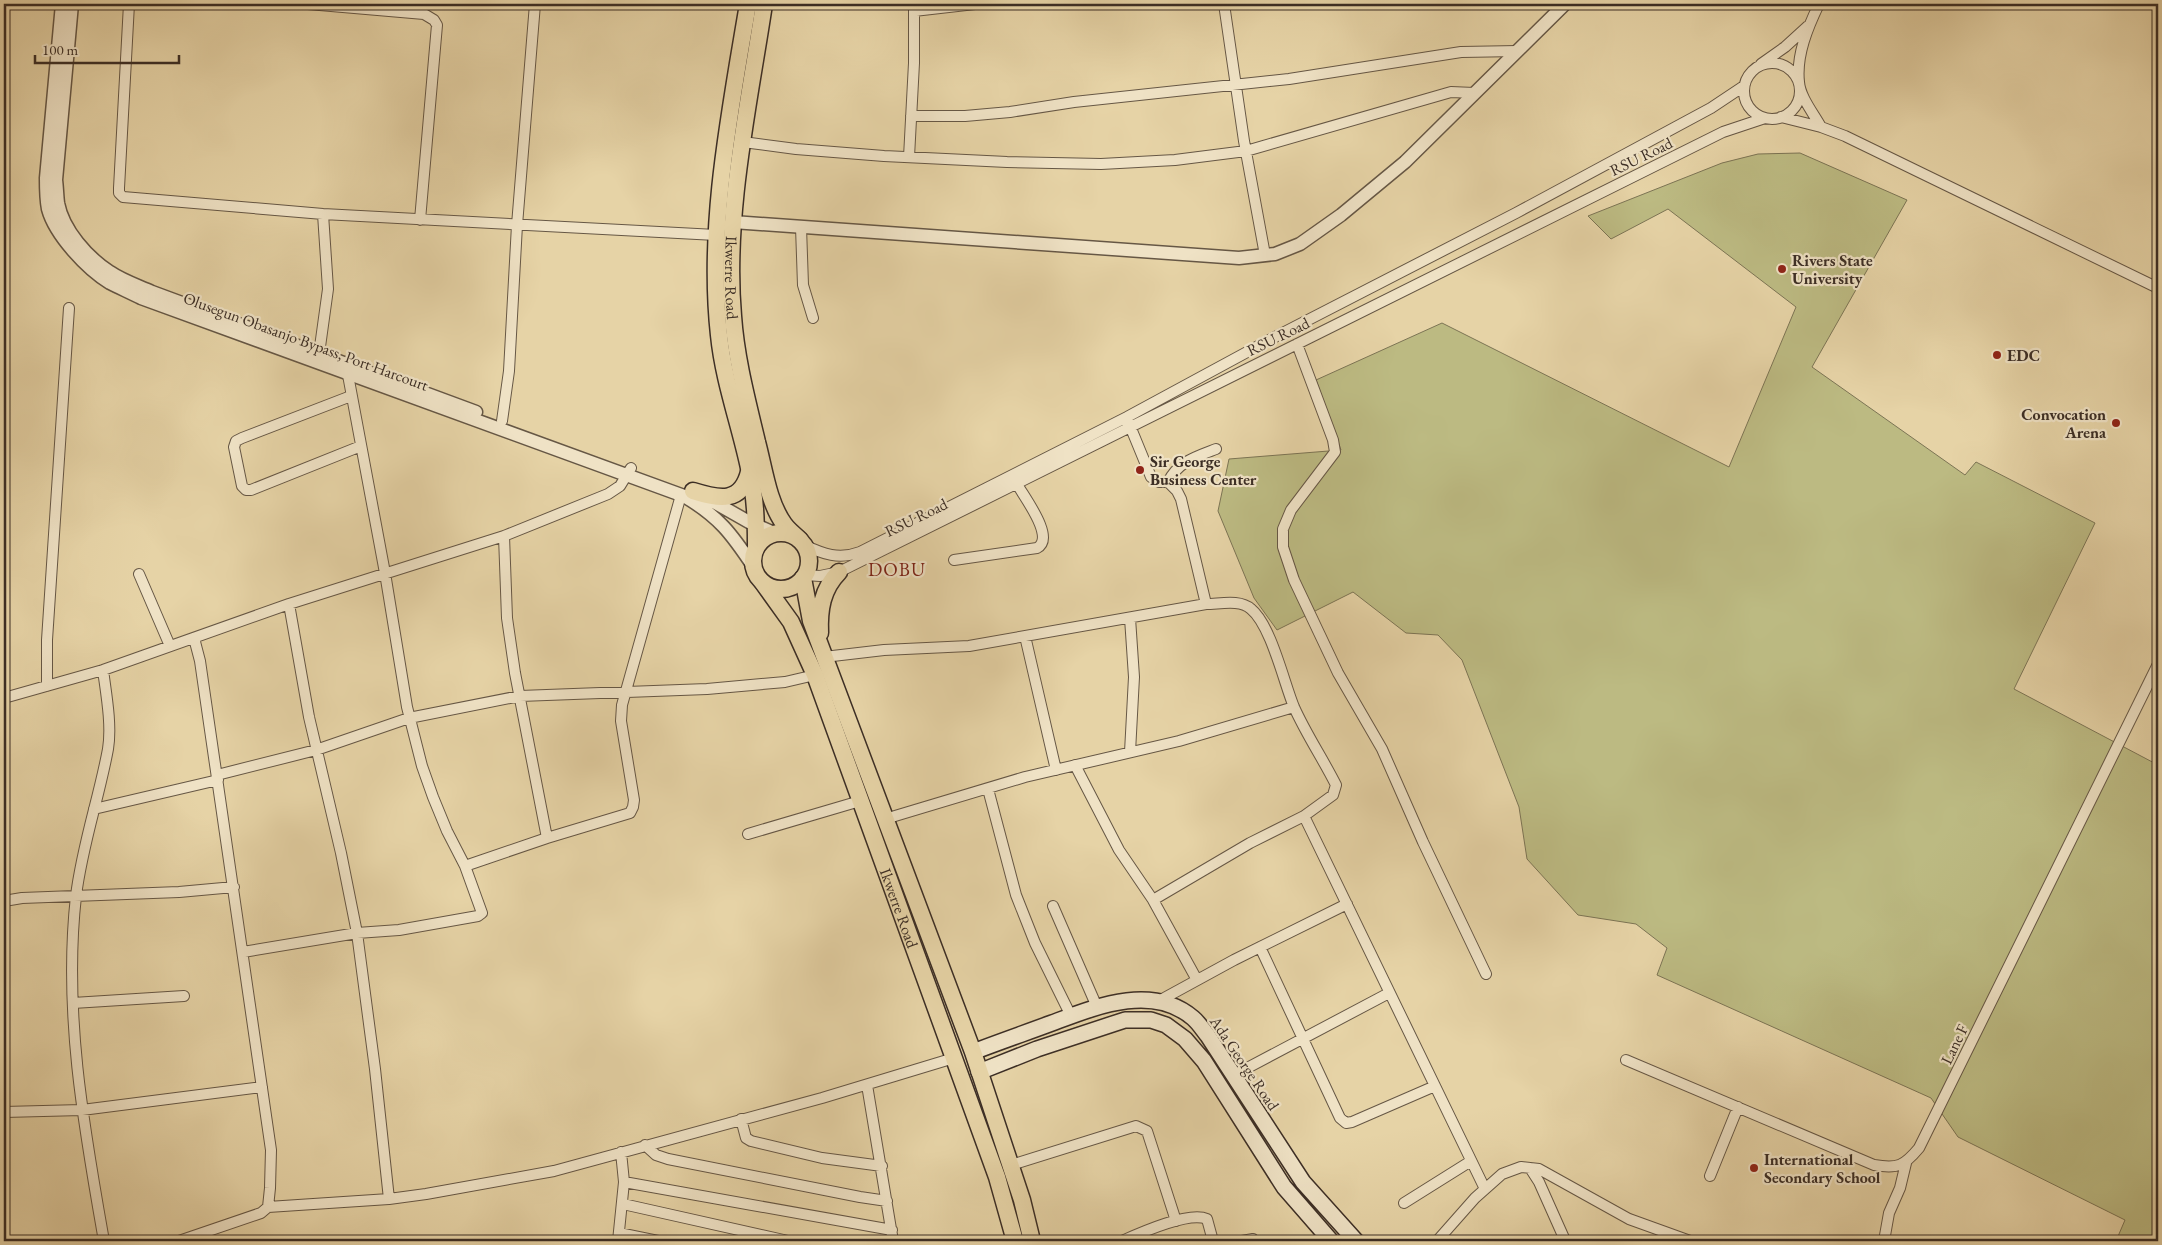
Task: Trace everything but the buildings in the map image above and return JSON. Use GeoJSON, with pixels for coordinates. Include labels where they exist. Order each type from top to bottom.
{"type":"FeatureCollection","features":[{"type":"Feature","properties":{"kind":"main road","name":"Ikwerre Road"},"geometry":{"type":"LineString","coordinates":[[748,4],[720,191],[714,271],[722,365],[749,472],[756,525],[756,547]]}},
{"type":"Feature","properties":{"kind":"main road","name":"Ikwerre Road"},"geometry":{"type":"LineString","coordinates":[[764,4],[743,142],[734,222],[731,273],[732,314],[744,392],[775,504],[784,524],[802,542]]}},
{"type":"Feature","properties":{"kind":"main road"},"geometry":{"type":"LineString","coordinates":[[687,493],[718,498],[731,496],[744,487],[749,472]]}},
{"type":"Feature","properties":{"kind":"main road"},"geometry":{"type":"LineString","coordinates":[[783,532],[792,535],[802,542],[809,562],[804,576],[788,588],[771,587],[763,583],[756,575],[752,556],[756,547],[764,538],[774,533],[783,532]]}},
{"type":"Feature","properties":{"kind":"main road"},"geometry":{"type":"LineString","coordinates":[[822,653],[820,616],[822,599],[827,585],[839,572]]}},
{"type":"Feature","properties":{"kind":"main road","name":"Ikwerre Road"},"geometry":{"type":"LineString","coordinates":[[804,576],[807,605],[822,653],[973,1052],[978,1072],[1011,1165],[1032,1241]]}},
{"type":"Feature","properties":{"kind":"main road","name":"Ikwerre Road"},"geometry":{"type":"LineString","coordinates":[[763,583],[791,622],[815,676],[997,1177],[1015,1241]]}},
{"type":"Feature","properties":{"kind":"main road","name":"Ada George Road"},"geometry":{"type":"LineString","coordinates":[[973,1052],[1117,1001],[1138,1000],[1176,1007],[1193,1018],[1234,1074],[1303,1182],[1356,1241]]}},
{"type":"Feature","properties":{"kind":"main road","name":"Ada George Road"},"geometry":{"type":"LineString","coordinates":[[978,1072],[1037,1049],[1125,1020],[1151,1020],[1166,1025],[1185,1039],[1204,1061],[1284,1187],[1331,1241]]}},
{"type":"Feature","properties":{"kind":"street","name":"Olusegun Obasanjo Bypass, Port Harcourt"},"geometry":{"type":"LineString","coordinates":[[62,4],[46,192],[49,210],[56,228],[69,246],[97,274],[124,290],[348,375],[687,493],[774,533]]}},
{"type":"Feature","properties":{"kind":"street","name":"Olusegun Obasanjo Bypass, Port Harcourt"},"geometry":{"type":"LineString","coordinates":[[72,4],[56,180],[58,203],[63,219],[73,235],[90,255],[110,272],[161,296],[502,421],[630,472]]}},
{"type":"Feature","properties":{"kind":"street"},"geometry":{"type":"LineString","coordinates":[[128,4],[120,195],[323,214],[716,235]]}},
{"type":"Feature","properties":{"kind":"street"},"geometry":{"type":"LineString","coordinates":[[308,4],[424,14],[434,20],[436,25],[420,220]]}},
{"type":"Feature","properties":{"kind":"street"},"geometry":{"type":"LineString","coordinates":[[502,421],[509,371],[517,225],[535,4]]}},
{"type":"Feature","properties":{"kind":"street"},"geometry":{"type":"LineString","coordinates":[[909,157],[914,7],[975,4]]}},
{"type":"Feature","properties":{"kind":"street"},"geometry":{"type":"LineString","coordinates":[[1224,4],[1246,151],[1266,255]]}},
{"type":"Feature","properties":{"kind":"street"},"geometry":{"type":"LineString","coordinates":[[734,222],[1230,258],[1275,254],[1300,244],[1341,215],[1405,162],[1565,4]]}},
{"type":"Feature","properties":{"kind":"street"},"geometry":{"type":"LineString","coordinates":[[1781,117],[1789,113],[1798,100],[1800,56],[1809,25],[1819,4]]}},
{"type":"Feature","properties":{"kind":"street"},"geometry":{"type":"LineString","coordinates":[[1809,25],[1785,47],[1748,75],[1744,86],[1746,103],[1750,110],[1765,118],[1781,117],[1821,127],[2158,288]]}},
{"type":"Feature","properties":{"kind":"street"},"geometry":{"type":"LineString","coordinates":[[911,116],[965,116],[1010,112],[1074,102],[1290,79],[1461,52],[1518,51]]}},
{"type":"Feature","properties":{"kind":"street"},"geometry":{"type":"LineString","coordinates":[[1758,67],[1766,64],[1782,65],[1795,76],[1821,127]]}},
{"type":"Feature","properties":{"kind":"street","name":"RSU Road"},"geometry":{"type":"LineString","coordinates":[[804,576],[820,576],[839,572],[1017,484],[1129,422],[1273,338],[1516,214],[1711,108],[1744,86]]}},
{"type":"Feature","properties":{"kind":"street"},"geometry":{"type":"LineString","coordinates":[[743,142],[796,149],[909,157],[1101,164],[1175,160],[1246,151],[1451,92],[1474,93]]}},
{"type":"Feature","properties":{"kind":"street","name":"RSU Road"},"geometry":{"type":"LineString","coordinates":[[802,542],[828,555],[850,556],[860,552],[1129,422],[1297,344],[1723,132],[1765,118]]}},
{"type":"Feature","properties":{"kind":"street"},"geometry":{"type":"LineString","coordinates":[[319,354],[328,288],[323,214]]}},
{"type":"Feature","properties":{"kind":"street"},"geometry":{"type":"LineString","coordinates":[[801,227],[803,285],[813,318]]}},
{"type":"Feature","properties":{"kind":"street"},"geometry":{"type":"LineString","coordinates":[[47,686],[47,640],[69,308]]}},
{"type":"Feature","properties":{"kind":"street"},"geometry":{"type":"LineString","coordinates":[[1297,344],[1333,440],[1335,452],[1291,510],[1283,529],[1284,547],[1298,588],[1338,673],[1382,749],[1423,842],[1486,974]]}},
{"type":"Feature","properties":{"kind":"street"},"geometry":{"type":"LineString","coordinates":[[243,952],[357,933],[399,930],[478,916],[482,913],[465,866],[433,797],[422,766],[409,718],[385,573],[348,375]]}},
{"type":"Feature","properties":{"kind":"street"},"geometry":{"type":"LineString","coordinates":[[352,396],[236,441],[234,447],[242,486],[246,490],[251,490],[361,446]]}},
{"type":"Feature","properties":{"kind":"street"},"geometry":{"type":"LineString","coordinates":[[1129,422],[1151,478],[1159,482],[1168,482],[1181,499],[1206,604]]}},
{"type":"Feature","properties":{"kind":"street"},"geometry":{"type":"LineString","coordinates":[[1168,482],[1174,470],[1185,461],[1216,449]]}},
{"type":"Feature","properties":{"kind":"street"},"geometry":{"type":"LineString","coordinates":[[4,698],[104,670],[289,604],[504,536],[608,494],[620,486],[630,472]]}},
{"type":"Feature","properties":{"kind":"street"},"geometry":{"type":"LineString","coordinates":[[954,560],[1037,548],[1042,545],[1044,537],[1042,527],[1017,484]]}},
{"type":"Feature","properties":{"kind":"street","name":"Olusegun Obasanjo Bypass, Port Harcourt"},"geometry":{"type":"LineString","coordinates":[[687,493],[717,518],[734,538],[753,566]]}},
{"type":"Feature","properties":{"kind":"street"},"geometry":{"type":"LineString","coordinates":[[465,866],[546,838],[630,813],[634,808],[620,721],[625,692],[687,493]]}},
{"type":"Feature","properties":{"kind":"street"},"geometry":{"type":"LineString","coordinates":[[504,536],[507,618],[546,838]]}},
{"type":"Feature","properties":{"kind":"street"},"geometry":{"type":"LineString","coordinates":[[139,574],[170,646]]}},
{"type":"Feature","properties":{"kind":"street"},"geometry":{"type":"LineString","coordinates":[[822,653],[969,646],[1206,604],[1237,603],[1250,607],[1260,618],[1279,663],[1294,707],[1336,785],[1333,794],[1304,816],[1250,843],[1153,900]]}},
{"type":"Feature","properties":{"kind":"street"},"geometry":{"type":"LineString","coordinates":[[289,604],[316,750],[341,854],[357,933],[375,1069],[389,1199]]}},
{"type":"Feature","properties":{"kind":"street"},"geometry":{"type":"LineString","coordinates":[[1130,618],[1134,677],[1130,752]]}},
{"type":"Feature","properties":{"kind":"street"},"geometry":{"type":"LineString","coordinates":[[1026,636],[1056,770]]}},
{"type":"Feature","properties":{"kind":"street"},"geometry":{"type":"LineString","coordinates":[[194,638],[200,661],[218,778],[271,1150],[268,1207]]}},
{"type":"Feature","properties":{"kind":"street","name":"Lane F"},"geometry":{"type":"LineString","coordinates":[[1906,1163],[1918,1148],[2158,664]]}},
{"type":"Feature","properties":{"kind":"street"},"geometry":{"type":"LineString","coordinates":[[104,670],[107,698],[108,747],[76,896],[72,984],[78,1082],[104,1241]]}},
{"type":"Feature","properties":{"kind":"street"},"geometry":{"type":"LineString","coordinates":[[94,809],[218,778],[316,750],[409,718],[520,696],[707,690],[784,682],[815,676]]}},
{"type":"Feature","properties":{"kind":"street"},"geometry":{"type":"LineString","coordinates":[[886,820],[1025,777],[1179,741],[1294,707]]}},
{"type":"Feature","properties":{"kind":"street"},"geometry":{"type":"LineString","coordinates":[[1075,765],[1120,850],[1153,900],[1197,980]]}},
{"type":"Feature","properties":{"kind":"street"},"geometry":{"type":"LineString","coordinates":[[988,789],[1016,895],[1035,943],[1071,1016]]}},
{"type":"Feature","properties":{"kind":"street"},"geometry":{"type":"LineString","coordinates":[[748,834],[860,801]]}},
{"type":"Feature","properties":{"kind":"street"},"geometry":{"type":"LineString","coordinates":[[1304,816],[1485,1189]]}},
{"type":"Feature","properties":{"kind":"street"},"geometry":{"type":"LineString","coordinates":[[4,901],[22,898],[234,888]]}},
{"type":"Feature","properties":{"kind":"street"},"geometry":{"type":"LineString","coordinates":[[1157,1002],[1347,904]]}},
{"type":"Feature","properties":{"kind":"street"},"geometry":{"type":"LineString","coordinates":[[1053,906],[1097,1007]]}},
{"type":"Feature","properties":{"kind":"street"},"geometry":{"type":"LineString","coordinates":[[1260,948],[1340,1118],[1346,1123],[1435,1086]]}},
{"type":"Feature","properties":{"kind":"street"},"geometry":{"type":"LineString","coordinates":[[1234,1074],[1390,993]]}},
{"type":"Feature","properties":{"kind":"street"},"geometry":{"type":"LineString","coordinates":[[73,1003],[184,996]]}},
{"type":"Feature","properties":{"kind":"street"},"geometry":{"type":"LineString","coordinates":[[179,1241],[236,1223],[260,1213],[268,1207],[389,1199],[554,1170],[867,1085],[954,1058]]}},
{"type":"Feature","properties":{"kind":"street"},"geometry":{"type":"LineString","coordinates":[[1626,1060],[1874,1165],[1890,1167],[1906,1163],[1900,1188],[1889,1213],[1884,1241]]}},
{"type":"Feature","properties":{"kind":"street"},"geometry":{"type":"LineString","coordinates":[[867,1085],[893,1241]]}},
{"type":"Feature","properties":{"kind":"street"},"geometry":{"type":"LineString","coordinates":[[4,1112],[82,1110],[262,1087]]}},
{"type":"Feature","properties":{"kind":"street"},"geometry":{"type":"LineString","coordinates":[[1710,1176],[1738,1107]]}},
{"type":"Feature","properties":{"kind":"street"},"geometry":{"type":"LineString","coordinates":[[741,1120],[746,1138],[751,1141],[822,1158],[882,1166]]}},
{"type":"Feature","properties":{"kind":"street"},"geometry":{"type":"LineString","coordinates":[[1011,1165],[1136,1126],[1141,1127],[1147,1131],[1176,1221]]}},
{"type":"Feature","properties":{"kind":"street"},"geometry":{"type":"LineString","coordinates":[[645,1145],[656,1155],[668,1159],[887,1201]]}},
{"type":"Feature","properties":{"kind":"street"},"geometry":{"type":"LineString","coordinates":[[621,1152],[624,1182],[619,1237],[658,1241]]}},
{"type":"Feature","properties":{"kind":"street"},"geometry":{"type":"LineString","coordinates":[[1404,1203],[1472,1161]]}},
{"type":"Feature","properties":{"kind":"street"},"geometry":{"type":"LineString","coordinates":[[1437,1241],[1485,1189],[1502,1174],[1521,1167],[1539,1169],[1629,1220],[1690,1241]]}},
{"type":"Feature","properties":{"kind":"street"},"geometry":{"type":"LineString","coordinates":[[1530,1168],[1539,1182],[1564,1238]]}},
{"type":"Feature","properties":{"kind":"street"},"geometry":{"type":"LineString","coordinates":[[624,1182],[892,1230]]}},
{"type":"Feature","properties":{"kind":"street"},"geometry":{"type":"LineString","coordinates":[[623,1204],[788,1241]]}},
{"type":"Feature","properties":{"kind":"street"},"geometry":{"type":"LineString","coordinates":[[1122,1241],[1176,1221],[1202,1216],[1207,1218],[1213,1241]]}},
{"type":"Feature","properties":{"kind":"shaded area"},"geometry":{"type":"Polygon","coordinates":[[[1800,153],[1907,200],[1812,367],[1965,475],[1976,462],[2095,523],[2014,689],[2158,765],[2158,1241],[2116,1241],[2125,1220],[1958,1137],[1931,1098],[1657,975],[1667,948],[1636,924],[1578,915],[1527,859],[1519,807],[1462,660],[1438,635],[1406,633],[1353,592],[1277,630],[1254,598],[1218,511],[1229,459],[1341,450],[1316,380],[1442,323],[1729,467],[1796,307],[1668,209],[1611,239],[1588,216],[1722,163],[1758,154],[1800,153]]]}},
{"type":"Feature","properties":{"kind":"place","name":"Rivers State University"},"geometry":{"type":"Point","coordinates":[1782,269]}},
{"type":"Feature","properties":{"kind":"place","name":"EDC"},"geometry":{"type":"Point","coordinates":[1997,355]}},
{"type":"Feature","properties":{"kind":"place","name":"Convocation Arena"},"geometry":{"type":"Point","coordinates":[2116,423]}},
{"type":"Feature","properties":{"kind":"place","name":"Sir George Business Center"},"geometry":{"type":"Point","coordinates":[1140,470]}},
{"type":"Feature","properties":{"kind":"place","name":"International Secondary School"},"geometry":{"type":"Point","coordinates":[1754,1168]}},
{"type":"Feature","properties":{"kind":"district","name":"DOBU"},"geometry":{"type":"Point","coordinates":[897,569]}}]}
